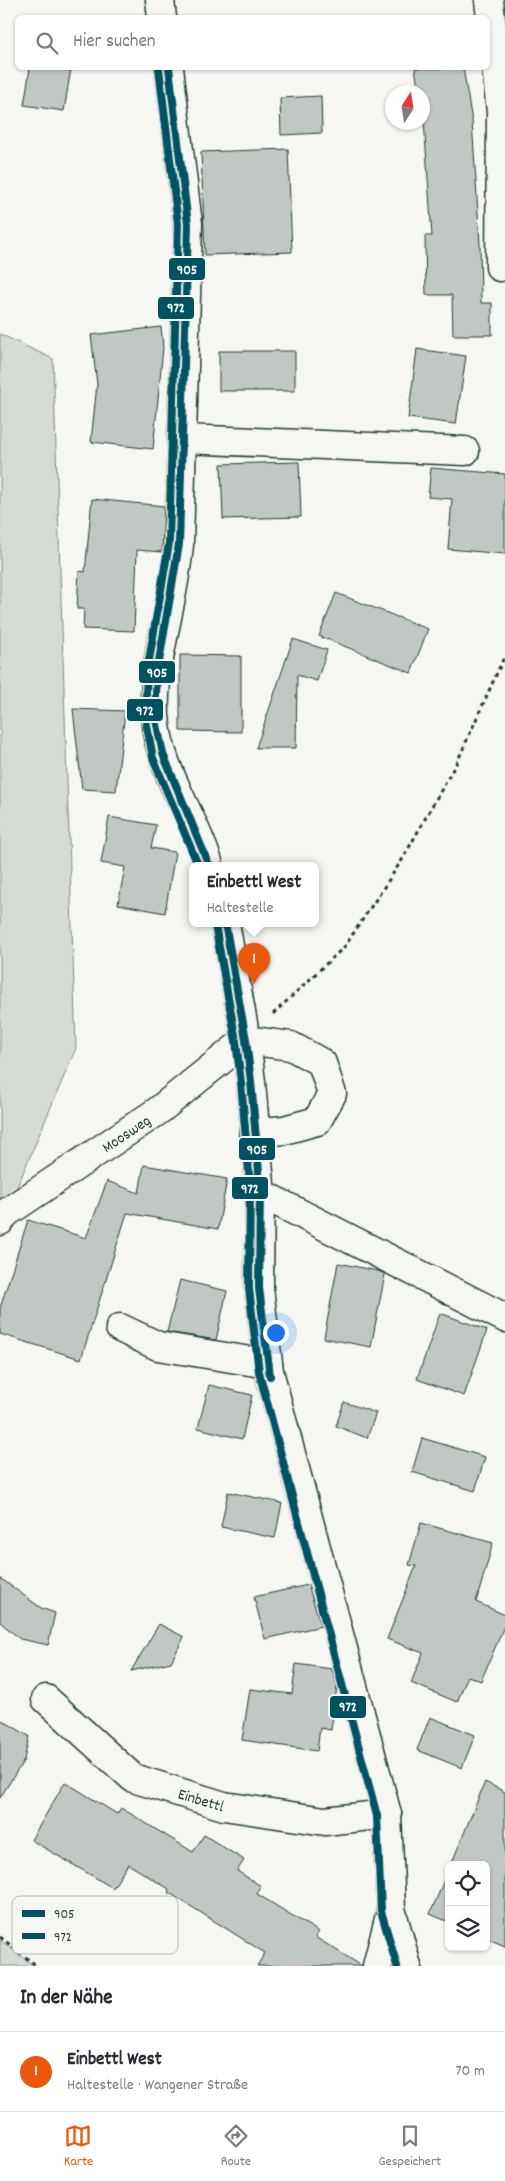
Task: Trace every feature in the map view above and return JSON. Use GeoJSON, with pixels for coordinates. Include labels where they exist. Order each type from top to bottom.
{"type":"FeatureCollection","features":[{"type":"Feature","properties":{"kind":"street"},"geometry":{"type":"LineString","coordinates":[[160,0],[162,15]]}},
{"type":"Feature","properties":{"kind":"street"},"geometry":{"type":"LineString","coordinates":[[489,0],[501,112],[500,267]]}},
{"type":"Feature","properties":{"kind":"street"},"geometry":{"type":"LineString","coordinates":[[169,70],[188,224],[178,562],[156,684],[155,716],[163,753],[176,789],[208,862]]}},
{"type":"Feature","properties":{"kind":"street"},"geometry":{"type":"LineString","coordinates":[[183,439],[465,451]]}},
{"type":"Feature","properties":{"kind":"street"},"geometry":{"type":"LineString","coordinates":[[225,927],[246,1040],[260,1193],[259,1288],[268,1364],[387,1814],[391,1909],[407,1966]]}},
{"type":"Feature","properties":{"kind":"street"},"geometry":{"type":"LineString","coordinates":[[246,1040],[291,1046],[322,1063],[332,1094],[317,1121],[284,1130],[254,1133]]}},
{"type":"Feature","properties":{"kind":"street","name":"Moosweg"},"geometry":{"type":"LineString","coordinates":[[0,1221],[6,1213],[62,1174],[158,1112],[246,1040]]}},
{"type":"Feature","properties":{"kind":"street"},"geometry":{"type":"LineString","coordinates":[[260,1193],[505,1318]]}},
{"type":"Feature","properties":{"kind":"street"},"geometry":{"type":"LineString","coordinates":[[120,1328],[158,1346],[268,1364]]}},
{"type":"Feature","properties":{"kind":"street","name":"Einbettl"},"geometry":{"type":"LineString","coordinates":[[46,1699],[133,1778],[224,1806],[325,1821],[387,1814]]}},
{"type":"Feature","properties":{"kind":"street"},"geometry":{"type":"LineString","coordinates":[[378,1966],[391,1909]]}},
{"type":"Feature","properties":{"kind":"path"},"geometry":{"type":"LineString","coordinates":[[246,1040],[345,946],[402,860],[458,760],[505,655]]}},
{"type":"Feature","properties":{"kind":"path"},"geometry":{"type":"LineString","coordinates":[[0,1937],[12,1946]]}},
{"type":"Feature","properties":{"kind":"path"},"geometry":{"type":"LineString","coordinates":[[22,1954],[37,1966]]}},
{"type":"Feature","properties":{"kind":"shaded area"},"geometry":{"type":"Polygon","coordinates":[[[0,334],[53,359],[76,1048],[6,1213],[0,1221],[0,334]]]}},
{"type":"Feature","properties":{"kind":"shaded area"},"geometry":{"type":"Polygon","coordinates":[[[0,1940],[12,1949],[12,1954],[18,1954],[34,1966],[0,1966],[0,1940]]]}},
{"type":"Feature","properties":{"kind":"building"},"geometry":{"type":"Polygon","coordinates":[[[30,70],[71,70],[64,111],[24,105],[30,70]]]}},
{"type":"Feature","properties":{"kind":"building"},"geometry":{"type":"Polygon","coordinates":[[[415,70],[463,70],[472,121],[480,244],[481,303],[492,303],[492,335],[453,335],[452,295],[426,295],[425,236],[432,236],[425,130],[430,130],[430,85],[418,85],[415,70]]]}},
{"type":"Feature","properties":{"kind":"building"},"geometry":{"type":"Polygon","coordinates":[[[321,96],[322,133],[281,135],[280,98],[321,96]]]}},
{"type":"Feature","properties":{"kind":"building"},"geometry":{"type":"Polygon","coordinates":[[[288,149],[292,252],[205,255],[201,152],[288,149]]]}},
{"type":"Feature","properties":{"kind":"building"},"geometry":{"type":"Polygon","coordinates":[[[161,327],[163,348],[153,449],[91,442],[97,384],[91,335],[161,327]]]}},
{"type":"Feature","properties":{"kind":"building"},"geometry":{"type":"Polygon","coordinates":[[[417,349],[466,356],[456,424],[408,418],[417,349]]]}},
{"type":"Feature","properties":{"kind":"building"},"geometry":{"type":"Polygon","coordinates":[[[219,351],[295,351],[295,391],[219,391],[219,351]]]}},
{"type":"Feature","properties":{"kind":"building"},"geometry":{"type":"Polygon","coordinates":[[[299,462],[301,517],[223,519],[221,464],[299,462]]]}},
{"type":"Feature","properties":{"kind":"building"},"geometry":{"type":"Polygon","coordinates":[[[431,468],[505,474],[505,554],[448,549],[452,499],[428,497],[431,468]]]}},
{"type":"Feature","properties":{"kind":"building"},"geometry":{"type":"Polygon","coordinates":[[[92,499],[164,506],[162,552],[137,550],[134,631],[83,629],[84,609],[77,609],[79,571],[85,572],[92,499]]]}},
{"type":"Feature","properties":{"kind":"building"},"geometry":{"type":"Polygon","coordinates":[[[336,593],[428,629],[411,673],[319,636],[336,593]]]}},
{"type":"Feature","properties":{"kind":"building"},"geometry":{"type":"Polygon","coordinates":[[[293,639],[327,650],[317,681],[297,675],[296,748],[256,748],[293,639]]]}},
{"type":"Feature","properties":{"kind":"building"},"geometry":{"type":"Polygon","coordinates":[[[180,655],[241,656],[241,732],[180,731],[180,655]]]}},
{"type":"Feature","properties":{"kind":"building"},"geometry":{"type":"Polygon","coordinates":[[[73,709],[125,711],[116,791],[82,789],[73,709]]]}},
{"type":"Feature","properties":{"kind":"building"},"geometry":{"type":"Polygon","coordinates":[[[109,817],[156,825],[151,848],[175,852],[165,913],[118,904],[125,867],[101,863],[109,817]]]}},
{"type":"Feature","properties":{"kind":"building"},"geometry":{"type":"Polygon","coordinates":[[[144,1165],[227,1179],[218,1229],[127,1213],[81,1359],[0,1334],[0,1308],[28,1220],[86,1238],[107,1181],[139,1193],[144,1165]]]}},
{"type":"Feature","properties":{"kind":"building"},"geometry":{"type":"Polygon","coordinates":[[[338,1263],[385,1274],[371,1347],[324,1338],[338,1263]]]}},
{"type":"Feature","properties":{"kind":"building"},"geometry":{"type":"Polygon","coordinates":[[[180,1280],[227,1291],[216,1340],[167,1332],[180,1280]]]}},
{"type":"Feature","properties":{"kind":"building"},"geometry":{"type":"Polygon","coordinates":[[[440,1313],[487,1330],[464,1396],[417,1379],[440,1313]]]}},
{"type":"Feature","properties":{"kind":"building"},"geometry":{"type":"Polygon","coordinates":[[[209,1385],[252,1395],[242,1439],[198,1428],[209,1385]]]}},
{"type":"Feature","properties":{"kind":"building"},"geometry":{"type":"Polygon","coordinates":[[[344,1402],[376,1413],[367,1438],[336,1426],[344,1402]]]}},
{"type":"Feature","properties":{"kind":"building"},"geometry":{"type":"Polygon","coordinates":[[[422,1438],[485,1457],[475,1491],[412,1472],[422,1438]]]}},
{"type":"Feature","properties":{"kind":"building"},"geometry":{"type":"Polygon","coordinates":[[[228,1492],[282,1503],[275,1538],[221,1527],[228,1492]]]}},
{"type":"Feature","properties":{"kind":"building"},"geometry":{"type":"Polygon","coordinates":[[[421,1523],[493,1543],[476,1602],[505,1615],[505,1624],[481,1681],[468,1676],[457,1702],[411,1683],[423,1653],[387,1639],[416,1566],[409,1565],[421,1523]]]}},
{"type":"Feature","properties":{"kind":"building"},"geometry":{"type":"Polygon","coordinates":[[[0,1578],[41,1608],[55,1613],[48,1645],[20,1639],[0,1622],[0,1578]]]}},
{"type":"Feature","properties":{"kind":"building"},"geometry":{"type":"Polygon","coordinates":[[[308,1585],[321,1626],[265,1639],[254,1597],[308,1585]]]}},
{"type":"Feature","properties":{"kind":"building"},"geometry":{"type":"Polygon","coordinates":[[[159,1624],[184,1637],[171,1662],[131,1671],[159,1624]]]}},
{"type":"Feature","properties":{"kind":"building"},"geometry":{"type":"Polygon","coordinates":[[[296,1664],[332,1669],[337,1686],[331,1730],[320,1728],[317,1751],[242,1740],[250,1689],[292,1694],[296,1664]]]}},
{"type":"Feature","properties":{"kind":"building"},"geometry":{"type":"Polygon","coordinates":[[[430,1717],[475,1735],[462,1768],[417,1750],[430,1717]]]}},
{"type":"Feature","properties":{"kind":"building"},"geometry":{"type":"Polygon","coordinates":[[[0,1719],[29,1736],[24,1760],[0,1798],[0,1719]]]}},
{"type":"Feature","properties":{"kind":"building"},"geometry":{"type":"Polygon","coordinates":[[[65,1782],[117,1814],[121,1808],[193,1852],[204,1835],[244,1860],[237,1871],[261,1886],[257,1894],[319,1932],[315,1937],[362,1966],[257,1966],[265,1953],[178,1898],[178,1896],[168,1892],[169,1889],[128,1864],[113,1888],[31,1840],[65,1782]]]}},
{"type":"Feature","properties":{"kind":"building"},"geometry":{"type":"Polygon","coordinates":[[[485,1782],[505,1792],[505,1946],[490,1940],[490,1861],[453,1861],[485,1782]]]}},
{"type":"Feature","properties":{"kind":"building"},"geometry":{"type":"Polygon","coordinates":[[[445,1878],[445,1920],[430,1914],[445,1878]]]}},
{"type":"Feature","properties":{"kind":"transit line","name":"972"},"geometry":{"type":"LineString","coordinates":[[159,70],[178,224],[169,543],[147,672],[145,715],[153,758],[197,862]]}},
{"type":"Feature","properties":{"kind":"transit line","name":"905"},"geometry":{"type":"LineString","coordinates":[[169,70],[188,224],[179,544],[157,673],[155,715],[163,754],[208,862]]}},
{"type":"Feature","properties":{"kind":"transit line","name":"972"},"geometry":{"type":"LineString","coordinates":[[215,927],[236,1041],[241,1083],[250,1184],[249,1289],[259,1372],[377,1816],[381,1911],[397,1966]]}},
{"type":"Feature","properties":{"kind":"transit line","name":"905"},"geometry":{"type":"LineString","coordinates":[[226,927],[246,1040],[251,1082],[260,1184],[259,1288],[270,1376]]}},
{"type":"Feature","properties":{"kind":"place","name":"Einbettl West"},"geometry":{"type":"Point","coordinates":[254,984]}}]}
